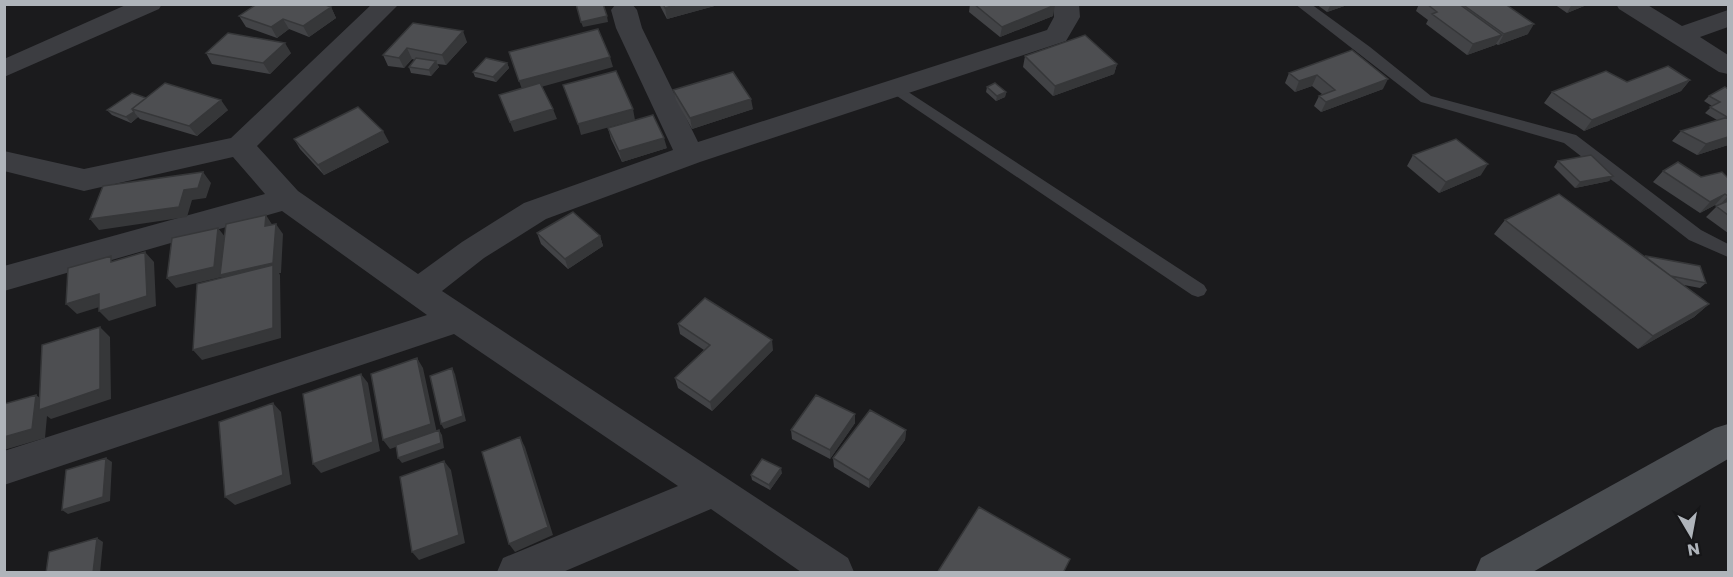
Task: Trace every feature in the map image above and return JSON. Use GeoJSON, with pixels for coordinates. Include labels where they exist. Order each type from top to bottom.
{"type":"FeatureCollection","features":[{"type":"Feature","properties":{"kind":"main road"},"geometry":{"type":"LineString","coordinates":[[1495,573],[1728,440]]}},
{"type":"Feature","properties":{"kind":"street"},"geometry":{"type":"LineString","coordinates":[[4,69],[150,4]]}},
{"type":"Feature","properties":{"kind":"street"},"geometry":{"type":"LineString","coordinates":[[4,161],[84,180],[240,146],[387,4]]}},
{"type":"Feature","properties":{"kind":"street"},"geometry":{"type":"LineString","coordinates":[[418,292],[473,250],[535,211],[690,155],[1057,35],[1067,17],[1066,4]]}},
{"type":"Feature","properties":{"kind":"street"},"geometry":{"type":"LineString","coordinates":[[1628,4],[1728,66]]}},
{"type":"Feature","properties":{"kind":"street"},"geometry":{"type":"LineString","coordinates":[[624,10],[629,28],[690,155]]}},
{"type":"Feature","properties":{"kind":"street"},"geometry":{"type":"LineString","coordinates":[[1680,36],[1728,18]]}},
{"type":"Feature","properties":{"kind":"street"},"geometry":{"type":"LineString","coordinates":[[240,146],[287,199],[458,320],[714,489],[834,573]]}},
{"type":"Feature","properties":{"kind":"street"},"geometry":{"type":"LineString","coordinates":[[4,279],[287,199]]}},
{"type":"Feature","properties":{"kind":"street"},"geometry":{"type":"LineString","coordinates":[[4,468],[458,320]]}},
{"type":"Feature","properties":{"kind":"street"},"geometry":{"type":"LineString","coordinates":[[517,573],[714,489]]}},
{"type":"Feature","properties":{"kind":"lane"},"geometry":{"type":"LineString","coordinates":[[1301,4],[1365,50],[1426,99],[1570,139],[1695,235],[1728,251]]}},
{"type":"Feature","properties":{"kind":"lane"},"geometry":{"type":"LineString","coordinates":[[896,89],[1198,290]]}},
{"type":"Feature","properties":{"kind":"building"},"geometry":{"type":"Polygon","coordinates":[[[257,4],[323,4],[331,7],[303,26],[283,19],[271,27],[239,16],[257,4]]]}},
{"type":"Feature","properties":{"kind":"building"},"geometry":{"type":"Polygon","coordinates":[[[576,4],[603,4],[607,16],[581,22],[576,4]]]}},
{"type":"Feature","properties":{"kind":"building"},"geometry":{"type":"Polygon","coordinates":[[[663,4],[679,4],[665,8],[663,4]]]}},
{"type":"Feature","properties":{"kind":"building"},"geometry":{"type":"Polygon","coordinates":[[[974,4],[1053,4],[1055,5],[1002,27],[974,4]]]}},
{"type":"Feature","properties":{"kind":"building"},"geometry":{"type":"Polygon","coordinates":[[[1427,4],[1459,4],[1502,35],[1473,44],[1432,14],[1437,12],[1427,4]]]}},
{"type":"Feature","properties":{"kind":"building"},"geometry":{"type":"Polygon","coordinates":[[[1462,4],[1505,4],[1534,24],[1504,34],[1462,4]]]}},
{"type":"Feature","properties":{"kind":"building"},"geometry":{"type":"Polygon","coordinates":[[[413,23],[463,31],[442,55],[407,48],[399,58],[383,55],[413,23]]]}},
{"type":"Feature","properties":{"kind":"building"},"geometry":{"type":"Polygon","coordinates":[[[598,29],[610,57],[519,81],[509,52],[598,29]]]}},
{"type":"Feature","properties":{"kind":"building"},"geometry":{"type":"Polygon","coordinates":[[[228,33],[285,43],[263,63],[206,53],[228,33]]]}},
{"type":"Feature","properties":{"kind":"building"},"geometry":{"type":"Polygon","coordinates":[[[1085,35],[1117,64],[1055,86],[1025,56],[1085,35]]]}},
{"type":"Feature","properties":{"kind":"building"},"geometry":{"type":"Polygon","coordinates":[[[1352,50],[1388,79],[1326,102],[1319,96],[1335,90],[1317,75],[1299,81],[1289,73],[1352,50]]]}},
{"type":"Feature","properties":{"kind":"building"},"geometry":{"type":"Polygon","coordinates":[[[416,58],[436,61],[429,70],[409,67],[416,58]]]}},
{"type":"Feature","properties":{"kind":"building"},"geometry":{"type":"Polygon","coordinates":[[[486,58],[507,63],[493,77],[473,72],[486,58]]]}},
{"type":"Feature","properties":{"kind":"building"},"geometry":{"type":"Polygon","coordinates":[[[1668,66],[1690,80],[1592,120],[1552,92],[1606,71],[1627,82],[1668,66]]]}},
{"type":"Feature","properties":{"kind":"building"},"geometry":{"type":"Polygon","coordinates":[[[616,71],[633,109],[578,124],[563,85],[616,71]]]}},
{"type":"Feature","properties":{"kind":"building"},"geometry":{"type":"Polygon","coordinates":[[[733,72],[751,99],[690,118],[673,90],[733,72]]]}},
{"type":"Feature","properties":{"kind":"building"},"geometry":{"type":"Polygon","coordinates":[[[165,83],[221,100],[189,126],[132,109],[165,83]]]}},
{"type":"Feature","properties":{"kind":"building"},"geometry":{"type":"Polygon","coordinates":[[[540,83],[553,109],[510,122],[499,95],[540,83]]]}},
{"type":"Feature","properties":{"kind":"building"},"geometry":{"type":"Polygon","coordinates":[[[995,83],[1006,92],[997,96],[987,87],[995,83]]]}},
{"type":"Feature","properties":{"kind":"building"},"geometry":{"type":"Polygon","coordinates":[[[1725,87],[1728,89],[1728,117],[1710,107],[1720,102],[1709,96],[1725,87]]]}},
{"type":"Feature","properties":{"kind":"building"},"geometry":{"type":"Polygon","coordinates":[[[132,93],[146,98],[132,109],[134,112],[126,117],[107,110],[132,93]]]}},
{"type":"Feature","properties":{"kind":"building"},"geometry":{"type":"Polygon","coordinates":[[[358,107],[383,131],[318,165],[294,139],[358,107]]]}},
{"type":"Feature","properties":{"kind":"building"},"geometry":{"type":"Polygon","coordinates":[[[653,115],[664,138],[619,151],[608,128],[653,115]]]}},
{"type":"Feature","properties":{"kind":"building"},"geometry":{"type":"Polygon","coordinates":[[[1728,117],[1728,137],[1706,144],[1681,131],[1728,117]]]}},
{"type":"Feature","properties":{"kind":"building"},"geometry":{"type":"Polygon","coordinates":[[[1456,139],[1488,164],[1446,182],[1413,155],[1456,139]]]}},
{"type":"Feature","properties":{"kind":"building"},"geometry":{"type":"Polygon","coordinates":[[[1591,155],[1613,176],[1580,182],[1558,161],[1591,155]]]}},
{"type":"Feature","properties":{"kind":"building"},"geometry":{"type":"Polygon","coordinates":[[[1678,162],[1701,177],[1722,172],[1728,178],[1728,196],[1725,194],[1710,202],[1663,171],[1678,162]]]}},
{"type":"Feature","properties":{"kind":"building"},"geometry":{"type":"Polygon","coordinates":[[[203,172],[198,188],[184,190],[179,207],[90,219],[103,186],[203,172]]]}},
{"type":"Feature","properties":{"kind":"building"},"geometry":{"type":"Polygon","coordinates":[[[1559,194],[1709,304],[1653,336],[1505,220],[1559,194]]]}},
{"type":"Feature","properties":{"kind":"building"},"geometry":{"type":"Polygon","coordinates":[[[1728,201],[1728,215],[1716,206],[1728,201]]]}},
{"type":"Feature","properties":{"kind":"building"},"geometry":{"type":"Polygon","coordinates":[[[573,212],[600,236],[565,259],[537,233],[573,212]]]}},
{"type":"Feature","properties":{"kind":"building"},"geometry":{"type":"Polygon","coordinates":[[[266,215],[265,226],[276,224],[273,263],[220,275],[226,224],[266,215]]]}},
{"type":"Feature","properties":{"kind":"building"},"geometry":{"type":"Polygon","coordinates":[[[218,228],[214,267],[167,278],[172,238],[218,228]]]}},
{"type":"Feature","properties":{"kind":"building"},"geometry":{"type":"Polygon","coordinates":[[[145,252],[147,296],[99,311],[99,294],[66,304],[68,268],[111,256],[111,262],[145,252]]]}},
{"type":"Feature","properties":{"kind":"building"},"geometry":{"type":"Polygon","coordinates":[[[1646,256],[1700,266],[1706,283],[1671,276],[1646,256]]]}},
{"type":"Feature","properties":{"kind":"building"},"geometry":{"type":"Polygon","coordinates":[[[273,265],[273,328],[193,350],[197,284],[273,265]]]}},
{"type":"Feature","properties":{"kind":"building"},"geometry":{"type":"Polygon","coordinates":[[[705,298],[772,340],[710,402],[675,378],[710,345],[678,324],[705,298]]]}},
{"type":"Feature","properties":{"kind":"building"},"geometry":{"type":"Polygon","coordinates":[[[100,327],[100,389],[39,410],[42,345],[100,327]]]}},
{"type":"Feature","properties":{"kind":"building"},"geometry":{"type":"Polygon","coordinates":[[[417,358],[431,424],[383,440],[371,374],[417,358]]]}},
{"type":"Feature","properties":{"kind":"building"},"geometry":{"type":"Polygon","coordinates":[[[452,368],[463,416],[441,424],[430,376],[452,368]]]}},
{"type":"Feature","properties":{"kind":"building"},"geometry":{"type":"Polygon","coordinates":[[[361,374],[373,442],[313,464],[303,394],[361,374]]]}},
{"type":"Feature","properties":{"kind":"building"},"geometry":{"type":"Polygon","coordinates":[[[36,395],[32,429],[4,437],[4,404],[36,395]]]}},
{"type":"Feature","properties":{"kind":"building"},"geometry":{"type":"Polygon","coordinates":[[[816,395],[855,414],[830,450],[791,430],[816,395]]]}},
{"type":"Feature","properties":{"kind":"building"},"geometry":{"type":"Polygon","coordinates":[[[273,403],[283,475],[225,497],[219,422],[273,403]]]}},
{"type":"Feature","properties":{"kind":"building"},"geometry":{"type":"Polygon","coordinates":[[[870,410],[906,430],[869,480],[833,458],[870,410]]]}},
{"type":"Feature","properties":{"kind":"building"},"geometry":{"type":"Polygon","coordinates":[[[439,430],[441,443],[398,458],[396,445],[439,430]]]}},
{"type":"Feature","properties":{"kind":"building"},"geometry":{"type":"Polygon","coordinates":[[[520,437],[548,527],[509,544],[482,452],[520,437]]]}},
{"type":"Feature","properties":{"kind":"building"},"geometry":{"type":"Polygon","coordinates":[[[106,458],[103,497],[62,510],[66,470],[106,458]]]}},
{"type":"Feature","properties":{"kind":"building"},"geometry":{"type":"Polygon","coordinates":[[[762,459],[781,468],[769,485],[751,475],[762,459]]]}},
{"type":"Feature","properties":{"kind":"building"},"geometry":{"type":"Polygon","coordinates":[[[444,461],[459,535],[412,552],[400,477],[444,461]]]}},
{"type":"Feature","properties":{"kind":"building"},"geometry":{"type":"Polygon","coordinates":[[[979,507],[1070,559],[1063,573],[937,573],[979,507]]]}},
{"type":"Feature","properties":{"kind":"building"},"geometry":{"type":"Polygon","coordinates":[[[97,538],[93,573],[46,573],[49,552],[97,538]]]}}]}
